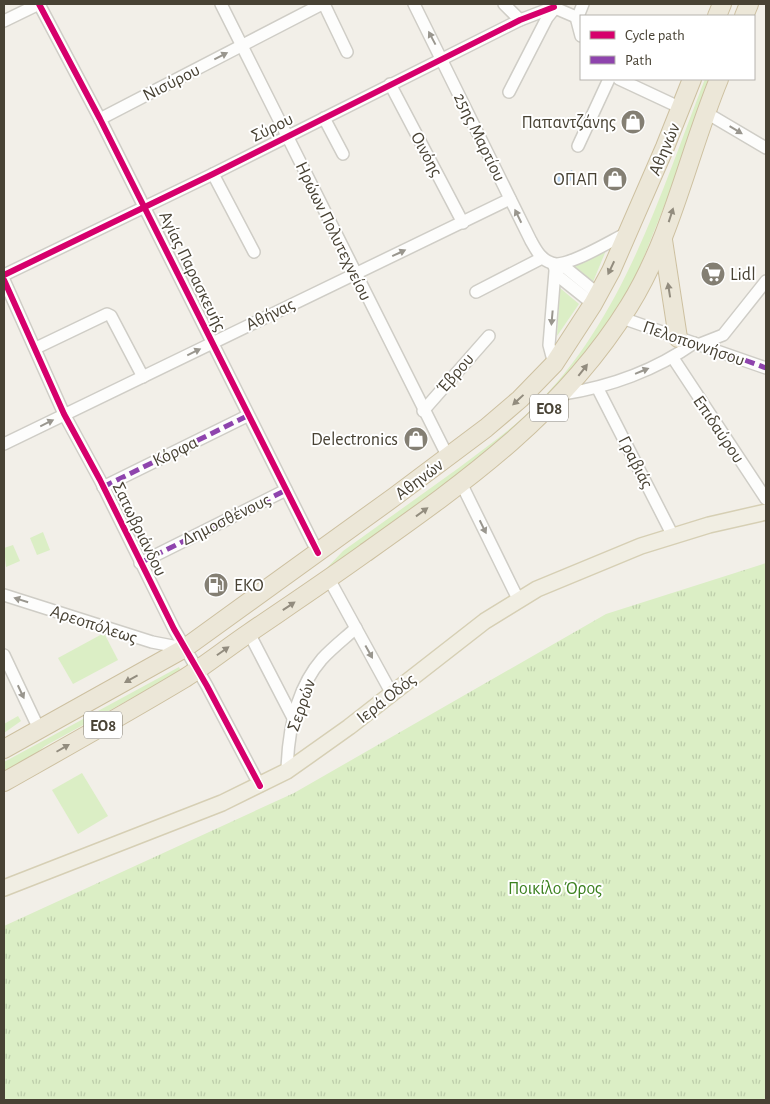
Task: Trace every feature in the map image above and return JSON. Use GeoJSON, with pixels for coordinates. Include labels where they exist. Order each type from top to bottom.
{"type":"FeatureCollection","features":[{"type":"Feature","properties":{"kind":"highway","name":"Αθηνών"},"geometry":{"type":"LineString","coordinates":[[4,749],[185,648],[318,553],[506,412],[554,364],[596,299],[627,233],[692,80]]}},
{"type":"Feature","properties":{"kind":"highway","name":"Αθηνών"},"geometry":{"type":"LineString","coordinates":[[4,782],[197,669],[328,579],[461,483],[514,442],[563,394],[622,318],[649,271],[663,239],[705,112],[718,80]]}},
{"type":"Feature","properties":{"kind":"highway"},"geometry":{"type":"LineString","coordinates":[[663,239],[691,342]]}},
{"type":"Feature","properties":{"kind":"main road","name":"Ιερά Οδός"},"geometry":{"type":"LineString","coordinates":[[4,888],[222,803],[260,786],[287,771],[518,599],[616,556],[673,536],[766,512]]}},
{"type":"Feature","properties":{"kind":"street"},"geometry":{"type":"LineString","coordinates":[[4,20],[39,4]]}},
{"type":"Feature","properties":{"kind":"street","name":"Αγίας Παρασκευής"},"geometry":{"type":"LineString","coordinates":[[39,4],[100,119],[318,553]]}},
{"type":"Feature","properties":{"kind":"street","name":"Ηρώων Πολυτεχνείου"},"geometry":{"type":"LineString","coordinates":[[221,4],[423,411],[448,457]]}},
{"type":"Feature","properties":{"kind":"street"},"geometry":{"type":"LineString","coordinates":[[323,4],[348,52]]}},
{"type":"Feature","properties":{"kind":"street","name":"Νισύρου"},"geometry":{"type":"LineString","coordinates":[[100,119],[323,4]]}},
{"type":"Feature","properties":{"kind":"street","name":"25ης Μαρτίου"},"geometry":{"type":"LineString","coordinates":[[414,4],[531,241],[542,258],[554,268],[566,268],[596,299]]}},
{"type":"Feature","properties":{"kind":"street"},"geometry":{"type":"LineString","coordinates":[[504,4],[520,20]]}},
{"type":"Feature","properties":{"kind":"street"},"geometry":{"type":"LineString","coordinates":[[576,17],[583,4]]}},
{"type":"Feature","properties":{"kind":"street"},"geometry":{"type":"LineString","coordinates":[[509,92],[554,6],[576,17],[580,32]]}},
{"type":"Feature","properties":{"kind":"street","name":"Σύρου"},"geometry":{"type":"LineString","coordinates":[[4,275],[213,174],[442,58],[520,20],[554,6]]}},
{"type":"Feature","properties":{"kind":"street"},"geometry":{"type":"LineString","coordinates":[[578,146],[609,80]]}},
{"type":"Feature","properties":{"kind":"street"},"geometry":{"type":"LineString","coordinates":[[621,80],[681,108]]}},
{"type":"Feature","properties":{"kind":"street","name":"Οινόης"},"geometry":{"type":"LineString","coordinates":[[390,84],[463,223]]}},
{"type":"Feature","properties":{"kind":"street"},"geometry":{"type":"LineString","coordinates":[[705,112],[766,148]]}},
{"type":"Feature","properties":{"kind":"street"},"geometry":{"type":"LineString","coordinates":[[324,118],[343,154]]}},
{"type":"Feature","properties":{"kind":"street"},"geometry":{"type":"LineString","coordinates":[[213,174],[254,252]]}},
{"type":"Feature","properties":{"kind":"street","name":"Αθήνας"},"geometry":{"type":"LineString","coordinates":[[4,444],[510,199]]}},
{"type":"Feature","properties":{"kind":"street"},"geometry":{"type":"LineString","coordinates":[[554,364],[550,345],[554,268],[627,233]]}},
{"type":"Feature","properties":{"kind":"street"},"geometry":{"type":"LineString","coordinates":[[476,292],[542,258]]}},
{"type":"Feature","properties":{"kind":"street","name":"Σατωβριάνδου"},"geometry":{"type":"LineString","coordinates":[[4,280],[64,414],[185,648],[260,786]]}},
{"type":"Feature","properties":{"kind":"street"},"geometry":{"type":"LineString","coordinates":[[563,394],[598,389],[673,358],[691,342],[724,335],[766,281]]}},
{"type":"Feature","properties":{"kind":"street"},"geometry":{"type":"LineString","coordinates":[[36,348],[107,314],[111,316],[143,377]]}},
{"type":"Feature","properties":{"kind":"street","name":"Πελοποννήσου"},"geometry":{"type":"LineString","coordinates":[[622,318],[766,368]]}},
{"type":"Feature","properties":{"kind":"street","name":"Έβρου"},"geometry":{"type":"LineString","coordinates":[[423,411],[489,336]]}},
{"type":"Feature","properties":{"kind":"street","name":"Επιδαύρου"},"geometry":{"type":"LineString","coordinates":[[673,358],[766,499]]}},
{"type":"Feature","properties":{"kind":"street","name":"Γραβιάς"},"geometry":{"type":"LineString","coordinates":[[598,389],[673,536]]}},
{"type":"Feature","properties":{"kind":"street","name":"Κόρφα"},"geometry":{"type":"LineString","coordinates":[[103,487],[248,416]]}},
{"type":"Feature","properties":{"kind":"street"},"geometry":{"type":"LineString","coordinates":[[461,483],[518,599]]}},
{"type":"Feature","properties":{"kind":"street","name":"Δημοσθένους"},"geometry":{"type":"LineString","coordinates":[[140,562],[286,490]]}},
{"type":"Feature","properties":{"kind":"street"},"geometry":{"type":"LineString","coordinates":[[328,579],[392,694]]}},
{"type":"Feature","properties":{"kind":"street","name":"Αρεοπόλεως"},"geometry":{"type":"LineString","coordinates":[[4,595],[152,642],[185,648]]}},
{"type":"Feature","properties":{"kind":"street","name":"Σερρών"},"geometry":{"type":"LineString","coordinates":[[287,771],[288,742],[293,718],[306,682],[323,658],[356,628]]}},
{"type":"Feature","properties":{"kind":"street"},"geometry":{"type":"LineString","coordinates":[[249,633],[293,718]]}},
{"type":"Feature","properties":{"kind":"street"},"geometry":{"type":"LineString","coordinates":[[4,655],[39,729]]}},
{"type":"Feature","properties":{"kind":"green space"},"geometry":{"type":"Polygon","coordinates":[[[705,80],[715,80],[629,294],[561,386],[459,480],[324,571],[343,551],[460,467],[507,431],[533,408],[565,373],[592,335],[616,295],[655,210],[705,80]]]}},
{"type":"Feature","properties":{"kind":"green space"},"geometry":{"type":"Polygon","coordinates":[[[607,248],[593,282],[574,266],[607,248]]]}},
{"type":"Feature","properties":{"kind":"green space"},"geometry":{"type":"Polygon","coordinates":[[[560,288],[579,304],[557,336],[560,288]]]}},
{"type":"Feature","properties":{"kind":"green space"},"geometry":{"type":"Polygon","coordinates":[[[43,532],[50,550],[37,555],[30,538],[43,532]]]}},
{"type":"Feature","properties":{"kind":"green space"},"geometry":{"type":"Polygon","coordinates":[[[13,545],[20,561],[6,567],[4,548],[13,545]]]}},
{"type":"Feature","properties":{"kind":"green space","name":"Ποικίλο Όρος"},"geometry":{"type":"Polygon","coordinates":[[[766,563],[766,1100],[4,1100],[4,926],[294,793],[606,614],[766,563]]]}},
{"type":"Feature","properties":{"kind":"green space"},"geometry":{"type":"Polygon","coordinates":[[[104,633],[118,660],[73,684],[58,658],[104,633]]]}},
{"type":"Feature","properties":{"kind":"green space"},"geometry":{"type":"Polygon","coordinates":[[[179,667],[181,671],[45,746],[29,759],[4,773],[4,762],[179,667]]]}},
{"type":"Feature","properties":{"kind":"green space"},"geometry":{"type":"Polygon","coordinates":[[[18,716],[21,721],[4,733],[4,724],[18,716]]]}},
{"type":"Feature","properties":{"kind":"green space"},"geometry":{"type":"Polygon","coordinates":[[[82,773],[108,816],[78,834],[52,790],[82,773]]]}},
{"type":"Feature","properties":{"kind":"water"},"geometry":{"type":"Polygon","coordinates":[[[572,170],[576,178],[557,187],[553,179],[572,170]]]}},
{"type":"Feature","properties":{"kind":"marked path"},"geometry":{"type":"LineString","coordinates":[[731,355],[766,368]]}},
{"type":"Feature","properties":{"kind":"marked path"},"geometry":{"type":"LineString","coordinates":[[103,487],[247,416]]}},
{"type":"Feature","properties":{"kind":"marked path"},"geometry":{"type":"LineString","coordinates":[[140,563],[286,490]]}},
{"type":"Feature","properties":{"kind":"cycle path"},"geometry":{"type":"LineString","coordinates":[[39,4],[100,119],[318,553]]}},
{"type":"Feature","properties":{"kind":"cycle path"},"geometry":{"type":"LineString","coordinates":[[4,275],[213,174],[520,20],[554,7]]}},
{"type":"Feature","properties":{"kind":"cycle path"},"geometry":{"type":"LineString","coordinates":[[4,280],[64,414],[100,480],[174,629],[207,686],[260,786]]}},
{"type":"Feature","properties":{"kind":"place","name":"Παπαντζάνης"},"geometry":{"type":"Point","coordinates":[633,122]}},
{"type":"Feature","properties":{"kind":"place","name":"ΟΠΑΠ"},"geometry":{"type":"Point","coordinates":[615,179]}},
{"type":"Feature","properties":{"kind":"place","name":"Lidl"},"geometry":{"type":"Point","coordinates":[713,274]}},
{"type":"Feature","properties":{"kind":"place","name":"Delectronics"},"geometry":{"type":"Point","coordinates":[416,439]}},
{"type":"Feature","properties":{"kind":"place","name":"EKO"},"geometry":{"type":"Point","coordinates":[216,585]}}]}
